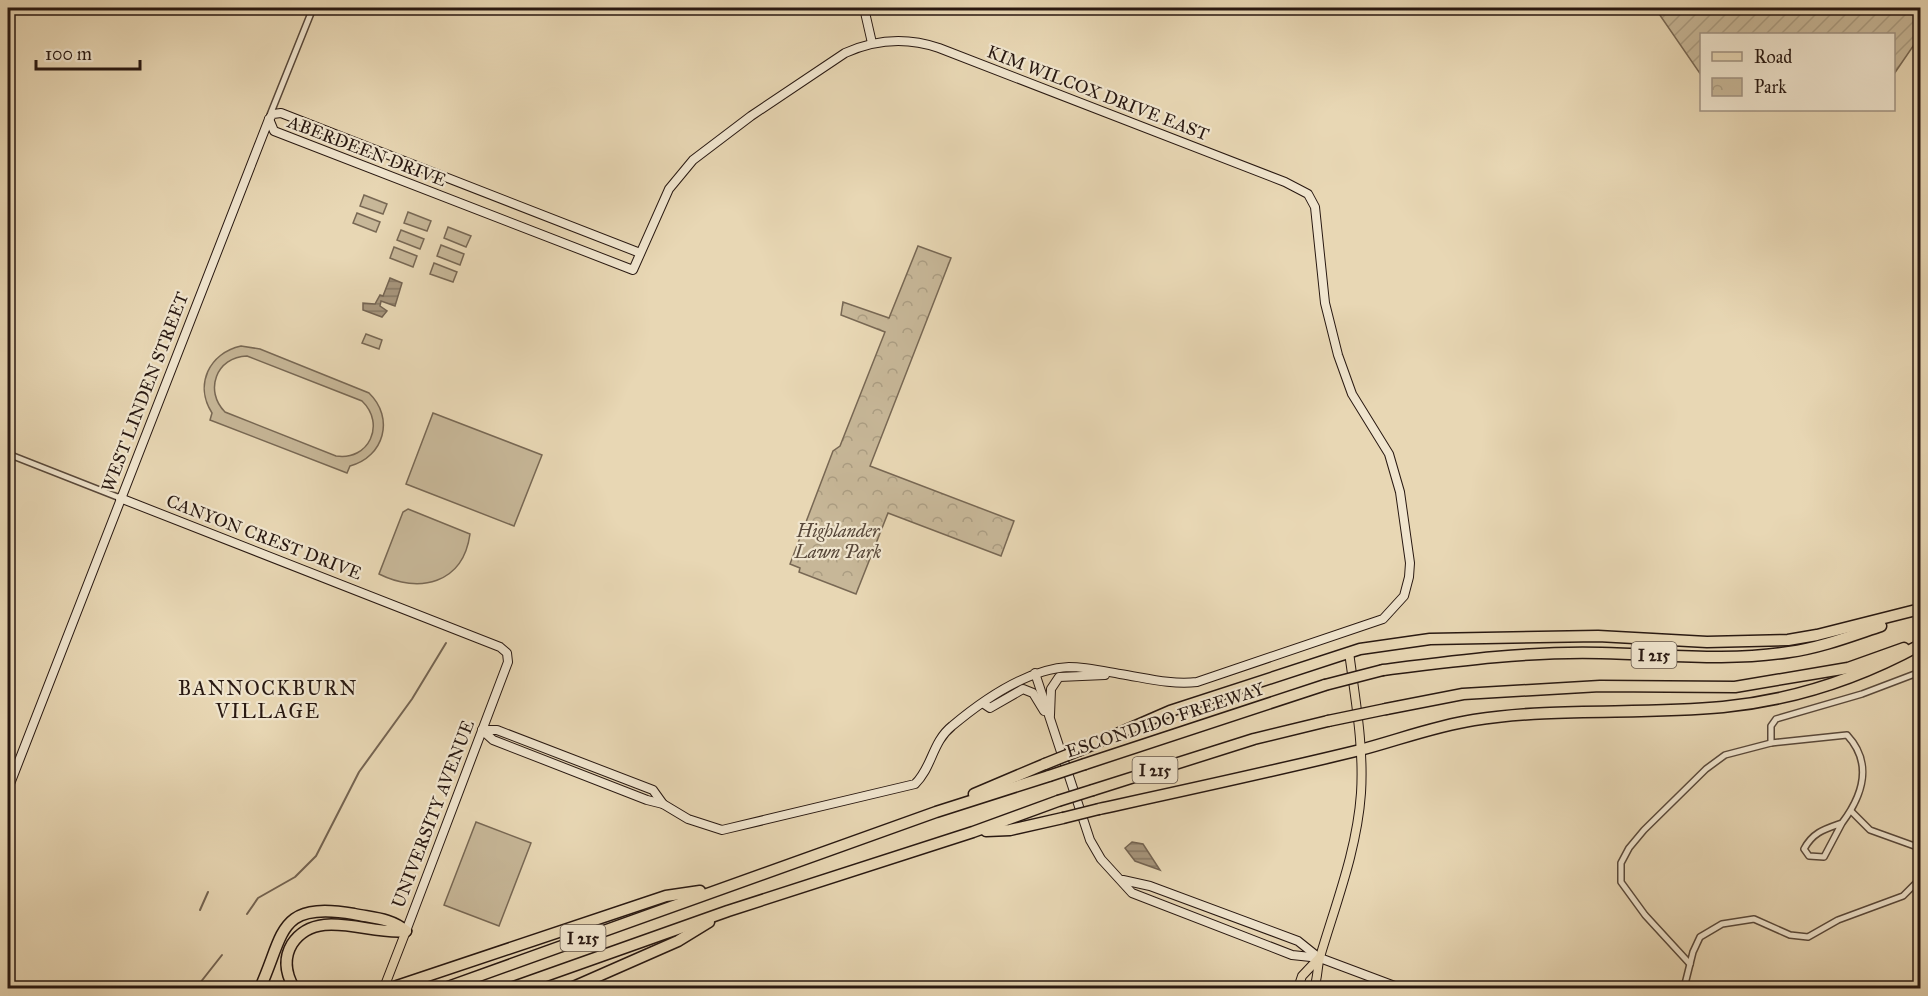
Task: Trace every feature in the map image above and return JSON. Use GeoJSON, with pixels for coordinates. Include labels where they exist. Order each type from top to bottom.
{"type":"FeatureCollection","features":[{"type":"Feature","properties":{"kind":"highway"},"geometry":{"type":"LineString","coordinates":[[936,812],[1012,776],[1080,750],[1170,711],[1349,651],[1430,639],[1598,636],[1707,642],[1788,640],[1920,610]]}},
{"type":"Feature","properties":{"kind":"highway","name":"ESCONDIDO FREEWAY"},"geometry":{"type":"LineString","coordinates":[[445,988],[936,812],[1325,685],[1383,670],[1459,661],[1600,652],[1698,657],[1790,652],[1845,639],[1920,610]]}},
{"type":"Feature","properties":{"kind":"highway"},"geometry":{"type":"LineString","coordinates":[[974,832],[1010,830],[1360,750],[1472,720],[1522,714],[1738,705],[1838,683],[1877,669],[1920,644]]}},
{"type":"Feature","properties":{"kind":"highway","name":"I 215"},"geometry":{"type":"LineString","coordinates":[[511,988],[728,910],[974,832],[1058,801],[1254,739],[1328,721],[1463,694],[1600,686],[1735,687],[1848,668],[1920,644]]}},
{"type":"Feature","properties":{"kind":"highway"},"geometry":{"type":"LineString","coordinates":[[388,987],[407,983],[666,896],[721,888]]}},
{"type":"Feature","properties":{"kind":"highway"},"geometry":{"type":"LineString","coordinates":[[260,988],[278,939],[300,916],[330,910],[395,922],[406,931]]}},
{"type":"Feature","properties":{"kind":"highway"},"geometry":{"type":"LineString","coordinates":[[571,988],[678,941],[728,910]]}},
{"type":"Feature","properties":{"kind":"highway"},"geometry":{"type":"LineString","coordinates":[[294,988],[286,968],[287,958],[297,936],[311,928],[331,924],[390,933],[406,931]]}},
{"type":"Feature","properties":{"kind":"main road"},"geometry":{"type":"LineString","coordinates":[[1314,988],[1320,958],[1341,895],[1358,821],[1361,791],[1360,750],[1349,651]]}},
{"type":"Feature","properties":{"kind":"main road","name":"UNIVERSITY AVENUE"},"geometry":{"type":"LineString","coordinates":[[388,987],[406,931]]}},
{"type":"Feature","properties":{"kind":"main road"},"geometry":{"type":"LineString","coordinates":[[1298,988],[1302,976],[1320,958]]}},
{"type":"Feature","properties":{"kind":"street","name":"WEST LINDEN STREET"},"geometry":{"type":"LineString","coordinates":[[8,789],[313,8]]}},
{"type":"Feature","properties":{"kind":"street"},"geometry":{"type":"LineString","coordinates":[[864,8],[872,43]]}},
{"type":"Feature","properties":{"kind":"street","name":"KIM WILCOX DRIVE EAST"},"geometry":{"type":"LineString","coordinates":[[633,270],[669,189],[702,152],[837,58],[872,43],[905,41],[937,47],[1285,182],[1308,194],[1315,207],[1325,303],[1338,355],[1352,394],[1381,438],[1396,475],[1410,563],[1404,596],[1391,613],[1374,624],[1197,682],[1169,682],[1118,674]]}},
{"type":"Feature","properties":{"kind":"street","name":"ABERDEEN DRIVE"},"geometry":{"type":"LineString","coordinates":[[633,270],[274,131],[269,119],[273,114],[281,113],[640,253]]}},
{"type":"Feature","properties":{"kind":"street","name":"CANYON CREST DRIVE"},"geometry":{"type":"LineString","coordinates":[[8,454],[415,611],[500,646],[507,653]]}},
{"type":"Feature","properties":{"kind":"street","name":"UNIVERSITY AVENUE"},"geometry":{"type":"LineString","coordinates":[[406,931],[508,662],[507,653]]}},
{"type":"Feature","properties":{"kind":"street"},"geometry":{"type":"LineString","coordinates":[[482,730],[493,740],[644,799],[663,804],[688,819],[722,831],[904,788],[920,779],[941,737],[951,726],[1025,676],[1069,667],[1118,674]]}},
{"type":"Feature","properties":{"kind":"street"},"geometry":{"type":"LineString","coordinates":[[1771,742],[1771,726],[1782,717],[1825,706],[1920,672]]}},
{"type":"Feature","properties":{"kind":"street"},"geometry":{"type":"LineString","coordinates":[[1035,673],[1095,850],[1107,867],[1123,880],[1132,892],[1292,955],[1320,958],[1400,988]]}},
{"type":"Feature","properties":{"kind":"street"},"geometry":{"type":"LineString","coordinates":[[1050,720],[1051,689],[1059,677],[1118,674]]}},
{"type":"Feature","properties":{"kind":"street"},"geometry":{"type":"LineString","coordinates":[[984,704],[990,708],[1020,690],[1026,689],[1033,693],[1050,720]]}},
{"type":"Feature","properties":{"kind":"street"},"geometry":{"type":"LineString","coordinates":[[1690,964],[1645,915],[1621,882],[1621,863],[1644,830],[1706,769],[1725,755],[1771,742],[1847,735],[1859,748],[1864,771],[1851,811],[1824,857],[1809,856],[1804,849],[1810,838],[1822,830],[1842,824]]}},
{"type":"Feature","properties":{"kind":"street"},"geometry":{"type":"LineString","coordinates":[[1851,811],[1870,830],[1920,848]]}},
{"type":"Feature","properties":{"kind":"street"},"geometry":{"type":"LineString","coordinates":[[1684,988],[1700,937],[1722,924],[1754,918],[1790,935],[1808,937],[1838,920],[1903,897],[1920,879]]}},
{"type":"Feature","properties":{"kind":"street"},"geometry":{"type":"LineString","coordinates":[[1123,880],[1150,886],[1298,941],[1320,958]]}},
{"type":"Feature","properties":{"kind":"green space"},"geometry":{"type":"Polygon","coordinates":[[[1655,8],[1920,8],[1920,36],[1895,73],[1895,33],[1700,33],[1700,74],[1655,8]]]}},
{"type":"Feature","properties":{"kind":"green space"},"geometry":{"type":"Polygon","coordinates":[[[364,195],[387,204],[383,214],[360,206],[364,195]]]}},
{"type":"Feature","properties":{"kind":"green space"},"geometry":{"type":"Polygon","coordinates":[[[408,212],[431,221],[427,231],[404,223],[408,212]]]}},
{"type":"Feature","properties":{"kind":"green space"},"geometry":{"type":"Polygon","coordinates":[[[357,213],[380,222],[376,232],[353,223],[357,213]]]}},
{"type":"Feature","properties":{"kind":"green space"},"geometry":{"type":"Polygon","coordinates":[[[448,227],[471,236],[466,247],[444,238],[448,227]]]}},
{"type":"Feature","properties":{"kind":"green space"},"geometry":{"type":"Polygon","coordinates":[[[401,230],[424,239],[420,249],[397,240],[401,230]]]}},
{"type":"Feature","properties":{"kind":"green space"},"geometry":{"type":"Polygon","coordinates":[[[441,245],[464,254],[460,265],[437,256],[441,245]]]}},
{"type":"Feature","properties":{"kind":"green space","name":"Highlander Lawn Park"},"geometry":{"type":"Polygon","coordinates":[[[918,246],[951,258],[870,466],[1014,521],[1001,556],[888,513],[856,594],[799,572],[800,568],[790,564],[833,451],[840,446],[885,332],[841,315],[843,302],[889,318],[918,246]]]}},
{"type":"Feature","properties":{"kind":"green space"},"geometry":{"type":"Polygon","coordinates":[[[394,247],[417,256],[413,267],[390,258],[394,247]]]}},
{"type":"Feature","properties":{"kind":"green space"},"geometry":{"type":"Polygon","coordinates":[[[434,263],[457,272],[453,282],[430,274],[434,263]]]}},
{"type":"Feature","properties":{"kind":"green space"},"geometry":{"type":"Polygon","coordinates":[[[366,334],[382,340],[379,349],[362,343],[366,334]]]}},
{"type":"Feature","properties":{"kind":"green space"},"geometry":{"type":"Polygon","coordinates":[[[241,346],[260,349],[369,393],[382,414],[382,436],[378,446],[362,461],[350,466],[347,473],[210,420],[212,413],[204,392],[205,381],[213,363],[220,355],[241,346]],[[247,356],[228,362],[216,376],[215,395],[225,412],[336,456],[357,453],[370,439],[373,420],[362,401],[247,356]]]}},
{"type":"Feature","properties":{"kind":"green space"},"geometry":{"type":"Polygon","coordinates":[[[433,413],[542,455],[514,526],[406,484],[433,413]]]}},
{"type":"Feature","properties":{"kind":"green space"},"geometry":{"type":"Polygon","coordinates":[[[408,509],[470,534],[466,551],[449,574],[424,583],[409,583],[379,574],[403,512],[408,509]]]}},
{"type":"Feature","properties":{"kind":"green space"},"geometry":{"type":"Polygon","coordinates":[[[476,822],[531,843],[499,926],[444,905],[476,822]]]}},
{"type":"Feature","properties":{"kind":"shaded area"},"geometry":{"type":"Polygon","coordinates":[[[390,278],[402,283],[395,306],[381,301],[380,306],[387,311],[382,317],[363,310],[363,303],[375,304],[380,295],[383,296],[390,278]]]}},
{"type":"Feature","properties":{"kind":"shaded area"},"geometry":{"type":"Polygon","coordinates":[[[1132,842],[1143,844],[1160,870],[1135,861],[1125,848],[1132,842]]]}},
{"type":"Feature","properties":{"kind":"waterway"},"geometry":{"type":"LineString","coordinates":[[247,914],[258,898],[295,877],[316,856],[359,772],[412,699],[446,643]]}},
{"type":"Feature","properties":{"kind":"waterway"},"geometry":{"type":"LineString","coordinates":[[200,910],[208,892]]}},
{"type":"Feature","properties":{"kind":"waterway"},"geometry":{"type":"LineString","coordinates":[[196,988],[222,955]]}},
{"type":"Feature","properties":{"kind":"district","name":"BANNOCKBURN VILLAGE"},"geometry":{"type":"Point","coordinates":[268,700]}}]}
